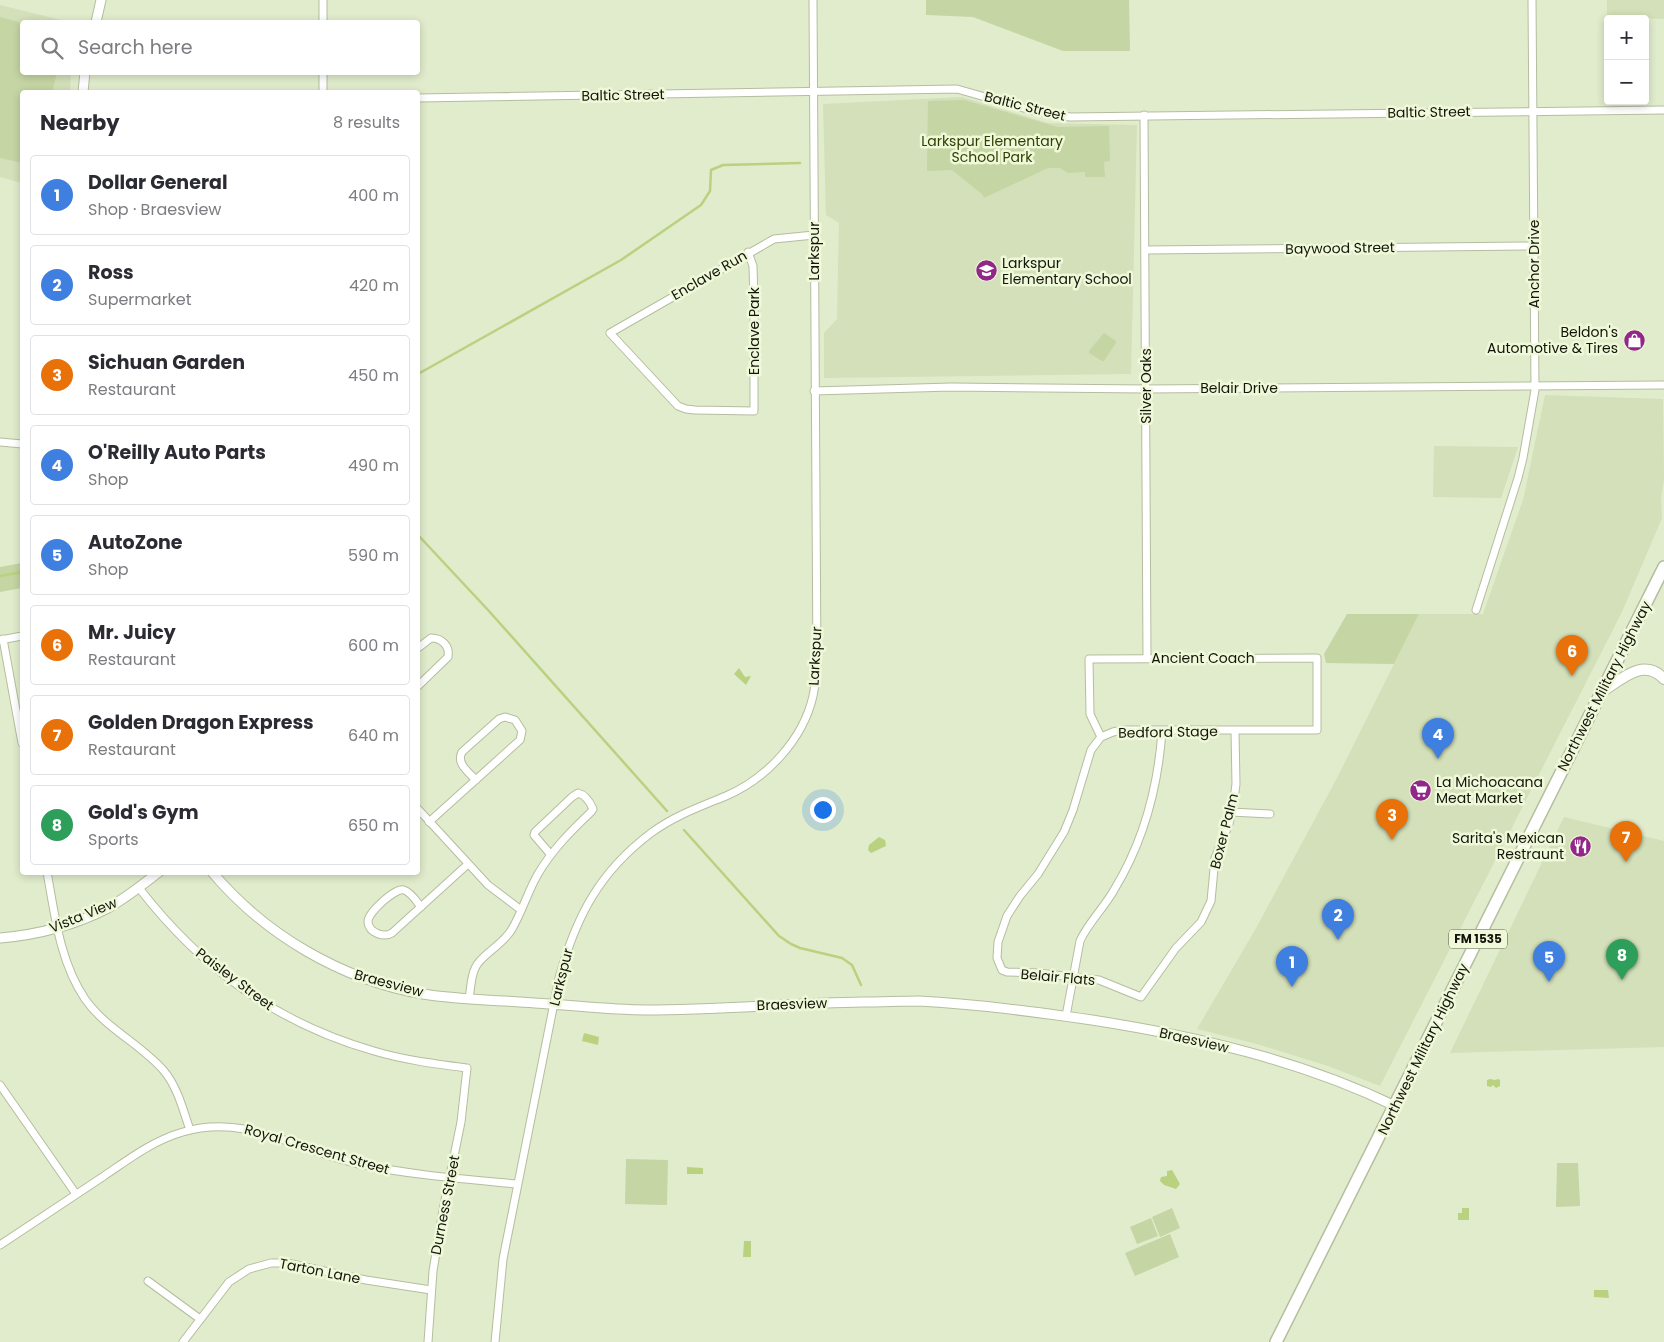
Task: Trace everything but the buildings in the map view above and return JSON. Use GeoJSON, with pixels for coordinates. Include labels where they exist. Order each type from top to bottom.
{"type":"FeatureCollection","features":[{"type":"Feature","properties":{"kind":"main road","name":"Northwest Military Highway"},"geometry":{"type":"LineString","coordinates":[[1276,1342],[1664,567]]}},
{"type":"Feature","properties":{"kind":"main road"},"geometry":{"type":"LineString","coordinates":[[1600,693],[1632,672],[1640,669],[1655,671],[1664,679]]}},
{"type":"Feature","properties":{"kind":"street"},"geometry":{"type":"LineString","coordinates":[[96,20],[101,0]]}},
{"type":"Feature","properties":{"kind":"street"},"geometry":{"type":"LineString","coordinates":[[323,0],[323,20]]}},
{"type":"Feature","properties":{"kind":"street","name":"Larkspur"},"geometry":{"type":"LineString","coordinates":[[495,1342],[503,1259],[517,1184],[554,1004],[568,948],[576,925],[601,883],[616,865],[652,832],[689,810],[727,796],[759,776],[782,754],[800,727],[813,697],[817,666],[813,0]]}},
{"type":"Feature","properties":{"kind":"street","name":"Anchor Drive"},"geometry":{"type":"LineString","coordinates":[[1476,610],[1522,465],[1534,385],[1532,0]]}},
{"type":"Feature","properties":{"kind":"street"},"geometry":{"type":"LineString","coordinates":[[83,90],[85,75]]}},
{"type":"Feature","properties":{"kind":"street"},"geometry":{"type":"LineString","coordinates":[[323,75],[323,90]]}},
{"type":"Feature","properties":{"kind":"street","name":"Baltic Street"},"geometry":{"type":"LineString","coordinates":[[420,98],[957,89],[1027,109],[1070,117],[1664,110]]}},
{"type":"Feature","properties":{"kind":"street","name":"Silver Oaks"},"geometry":{"type":"LineString","coordinates":[[1144,115],[1147,658]]}},
{"type":"Feature","properties":{"kind":"street","name":"Enclave Run"},"geometry":{"type":"LineString","coordinates":[[754,411],[695,410],[678,406],[610,333],[748,252],[774,239],[814,235]]}},
{"type":"Feature","properties":{"kind":"street","name":"Baywood Street"},"geometry":{"type":"LineString","coordinates":[[1146,250],[1534,246]]}},
{"type":"Feature","properties":{"kind":"street","name":"Enclave Park"},"geometry":{"type":"LineString","coordinates":[[748,252],[753,266],[754,411]]}},
{"type":"Feature","properties":{"kind":"street","name":"Belair Drive"},"geometry":{"type":"LineString","coordinates":[[814,390],[951,387],[1147,389],[1664,385]]}},
{"type":"Feature","properties":{"kind":"street"},"geometry":{"type":"LineString","coordinates":[[0,442],[20,444]]}},
{"type":"Feature","properties":{"kind":"street"},"geometry":{"type":"LineString","coordinates":[[20,636],[2,639],[20,732]]}},
{"type":"Feature","properties":{"kind":"street"},"geometry":{"type":"LineString","coordinates":[[420,646],[431,638],[435,638],[446,646],[449,654],[448,658],[420,684]]}},
{"type":"Feature","properties":{"kind":"street","name":"Ancient Coach"},"geometry":{"type":"LineString","coordinates":[[1102,737],[1093,723],[1090,714],[1089,659],[1316,658],[1317,730]]}},
{"type":"Feature","properties":{"kind":"street"},"geometry":{"type":"LineString","coordinates":[[429,822],[476,780],[520,740],[522,731],[515,720],[504,717],[499,719],[462,752],[460,761],[476,780]]}},
{"type":"Feature","properties":{"kind":"street","name":"Bedford Stage"},"geometry":{"type":"LineString","coordinates":[[1002,970],[997,958],[997,950],[1007,916],[1052,854],[1064,832],[1077,797],[1087,759],[1093,745],[1102,737],[1122,730],[1317,730]]}},
{"type":"Feature","properties":{"kind":"street"},"geometry":{"type":"LineString","coordinates":[[1066,1016],[1078,948],[1082,936],[1115,890],[1141,837],[1157,782],[1162,731]]}},
{"type":"Feature","properties":{"kind":"street","name":"Boxer Palm"},"geometry":{"type":"LineString","coordinates":[[1141,997],[1176,948],[1198,926],[1206,913],[1213,890],[1215,858],[1232,812],[1236,784],[1235,731]]}},
{"type":"Feature","properties":{"kind":"street"},"geometry":{"type":"LineString","coordinates":[[469,999],[476,967],[479,962],[506,938],[538,873],[571,831],[593,809],[581,794],[578,793],[572,797],[535,832],[534,835],[551,855]]}},
{"type":"Feature","properties":{"kind":"street"},"geometry":{"type":"LineString","coordinates":[[420,811],[500,896],[521,910]]}},
{"type":"Feature","properties":{"kind":"street"},"geometry":{"type":"LineString","coordinates":[[1232,812],[1270,814]]}},
{"type":"Feature","properties":{"kind":"street"},"geometry":{"type":"LineString","coordinates":[[421,907],[404,889],[397,890],[371,914],[368,923],[381,936],[388,936],[421,907],[468,864]]}},
{"type":"Feature","properties":{"kind":"street"},"geometry":{"type":"LineString","coordinates":[[48,875],[57,927],[70,972],[86,1000],[103,1019],[164,1071],[179,1098],[190,1130]]}},
{"type":"Feature","properties":{"kind":"street","name":"Vista View"},"geometry":{"type":"LineString","coordinates":[[0,938],[44,931],[107,908],[139,888],[155,875]]}},
{"type":"Feature","properties":{"kind":"street","name":"Braesview"},"geometry":{"type":"LineString","coordinates":[[215,875],[254,915],[316,957],[350,973],[385,985],[422,993],[469,999],[646,1010],[916,1001],[1066,1016],[1182,1036],[1257,1055],[1327,1076],[1395,1106]]}},
{"type":"Feature","properties":{"kind":"street","name":"Paisley Street"},"geometry":{"type":"LineString","coordinates":[[139,888],[180,937],[214,968],[251,995],[290,1018],[332,1037],[375,1052],[468,1068]]}},
{"type":"Feature","properties":{"kind":"street","name":"Belair Flats"},"geometry":{"type":"LineString","coordinates":[[1002,970],[1011,973],[1038,972],[1109,983],[1141,997]]}},
{"type":"Feature","properties":{"kind":"street","name":"Durness Street"},"geometry":{"type":"LineString","coordinates":[[428,1342],[433,1271],[461,1122],[468,1068]]}},
{"type":"Feature","properties":{"kind":"street"},"geometry":{"type":"LineString","coordinates":[[0,1085],[76,1194]]}},
{"type":"Feature","properties":{"kind":"street","name":"Royal Crescent Street"},"geometry":{"type":"LineString","coordinates":[[0,1245],[152,1144],[190,1130],[226,1126],[242,1128],[259,1131],[356,1163],[405,1173],[517,1184]]}},
{"type":"Feature","properties":{"kind":"street","name":"Tarton Lane"},"geometry":{"type":"LineString","coordinates":[[183,1342],[229,1282],[249,1269],[272,1263],[287,1262],[366,1280],[431,1290]]}},
{"type":"Feature","properties":{"kind":"street"},"geometry":{"type":"LineString","coordinates":[[148,1281],[200,1319]]}},
{"type":"Feature","properties":{"kind":"shaded area"},"geometry":{"type":"Polygon","coordinates":[[[1607,0],[1664,0],[1664,19],[1649,18],[1649,15],[1607,15],[1607,0]]]}},
{"type":"Feature","properties":{"kind":"shaded area"},"geometry":{"type":"Polygon","coordinates":[[[0,5],[61,20],[20,20],[20,75],[71,75],[70,90],[20,90],[20,182],[0,177],[0,5]]]}},
{"type":"Feature","properties":{"kind":"shaded area","name":"Larkspur Elementary School"},"geometry":{"type":"Polygon","coordinates":[[[962,97],[1048,123],[1137,125],[1131,374],[824,378],[824,333],[837,319],[839,223],[826,215],[823,104],[962,97]]]}},
{"type":"Feature","properties":{"kind":"shaded area"},"geometry":{"type":"Polygon","coordinates":[[[1545,395],[1663,399],[1664,479],[1661,499],[1662,518],[1622,612],[1380,1086],[1328,1066],[1257,1044],[1197,1029],[1255,930],[1337,778],[1419,614],[1483,614],[1523,500],[1545,395]]]}},
{"type":"Feature","properties":{"kind":"shaded area"},"geometry":{"type":"Polygon","coordinates":[[[1434,446],[1518,447],[1501,498],[1433,497],[1434,446]]]}},
{"type":"Feature","properties":{"kind":"shaded area"},"geometry":{"type":"Polygon","coordinates":[[[739,668],[745,677],[751,676],[746,685],[734,674],[739,668]]]}},
{"type":"Feature","properties":{"kind":"shaded area"},"geometry":{"type":"Polygon","coordinates":[[[1564,817],[1664,841],[1664,1047],[1450,1053],[1564,817]]]}},
{"type":"Feature","properties":{"kind":"shaded area"},"geometry":{"type":"Polygon","coordinates":[[[879,837],[885,840],[886,846],[871,853],[868,850],[869,845],[879,837]]]}},
{"type":"Feature","properties":{"kind":"shaded area"},"geometry":{"type":"Polygon","coordinates":[[[584,1033],[599,1037],[598,1045],[582,1041],[584,1033]]]}},
{"type":"Feature","properties":{"kind":"shaded area"},"geometry":{"type":"Polygon","coordinates":[[[1487,1080],[1500,1080],[1500,1086],[1496,1088],[1493,1085],[1491,1087],[1487,1086],[1487,1080]]]}},
{"type":"Feature","properties":{"kind":"shaded area"},"geometry":{"type":"Polygon","coordinates":[[[687,1167],[703,1168],[703,1174],[687,1174],[687,1167]]]}},
{"type":"Feature","properties":{"kind":"shaded area"},"geometry":{"type":"Polygon","coordinates":[[[1172,1170],[1180,1184],[1176,1189],[1164,1185],[1160,1181],[1161,1177],[1167,1176],[1167,1171],[1172,1170]]]}},
{"type":"Feature","properties":{"kind":"shaded area"},"geometry":{"type":"Polygon","coordinates":[[[1462,1208],[1469,1208],[1469,1220],[1458,1220],[1458,1213],[1462,1213],[1462,1208]]]}},
{"type":"Feature","properties":{"kind":"shaded area"},"geometry":{"type":"Polygon","coordinates":[[[744,1241],[751,1241],[751,1257],[743,1257],[744,1241]]]}},
{"type":"Feature","properties":{"kind":"shaded area"},"geometry":{"type":"Polygon","coordinates":[[[1594,1290],[1608,1290],[1609,1298],[1594,1297],[1594,1290]]]}},
{"type":"Feature","properties":{"kind":"green space"},"geometry":{"type":"Polygon","coordinates":[[[926,0],[1129,0],[1130,51],[1063,51],[973,17],[926,15],[926,0]]]}},
{"type":"Feature","properties":{"kind":"green space"},"geometry":{"type":"Polygon","coordinates":[[[0,17],[20,22],[20,75],[56,75],[53,90],[20,90],[20,163],[0,158],[0,17]]]}},
{"type":"Feature","properties":{"kind":"green space","name":"Larkspur Elementary School Park"},"geometry":{"type":"Polygon","coordinates":[[[964,100],[1058,127],[1109,126],[1110,161],[1104,162],[1105,177],[1085,177],[1085,172],[1068,173],[1060,168],[1048,168],[984,198],[982,194],[952,170],[927,171],[928,101],[964,100]]]}},
{"type":"Feature","properties":{"kind":"green space"},"geometry":{"type":"Polygon","coordinates":[[[1104,333],[1116,341],[1116,343],[1104,361],[1102,361],[1089,353],[1089,351],[1104,333]]]}},
{"type":"Feature","properties":{"kind":"green space"},"geometry":{"type":"Polygon","coordinates":[[[20,563],[20,588],[0,592],[0,567],[20,563]]]}},
{"type":"Feature","properties":{"kind":"green space"},"geometry":{"type":"Polygon","coordinates":[[[1347,614],[1419,614],[1394,664],[1326,663],[1324,654],[1347,614]]]}},
{"type":"Feature","properties":{"kind":"green space"},"geometry":{"type":"Polygon","coordinates":[[[626,1159],[668,1160],[667,1205],[625,1204],[626,1159]]]}},
{"type":"Feature","properties":{"kind":"green space"},"geometry":{"type":"Polygon","coordinates":[[[1557,1163],[1578,1163],[1580,1206],[1556,1207],[1557,1163]]]}},
{"type":"Feature","properties":{"kind":"green space"},"geometry":{"type":"Polygon","coordinates":[[[1172,1208],[1180,1228],[1160,1237],[1152,1217],[1172,1208]]]}},
{"type":"Feature","properties":{"kind":"green space"},"geometry":{"type":"Polygon","coordinates":[[[1151,1218],[1158,1236],[1137,1244],[1130,1227],[1151,1218]]]}},
{"type":"Feature","properties":{"kind":"green space"},"geometry":{"type":"Polygon","coordinates":[[[1170,1234],[1179,1257],[1135,1276],[1125,1253],[1170,1234]]]}},
{"type":"Feature","properties":{"kind":"waterway"},"geometry":{"type":"LineString","coordinates":[[420,373],[621,260],[701,205],[710,191],[711,170],[723,165],[800,163]]}},
{"type":"Feature","properties":{"kind":"waterway"},"geometry":{"type":"LineString","coordinates":[[420,537],[488,610],[667,811]]}},
{"type":"Feature","properties":{"kind":"waterway"},"geometry":{"type":"LineString","coordinates":[[0,576],[20,572]]}},
{"type":"Feature","properties":{"kind":"waterway"},"geometry":{"type":"LineString","coordinates":[[684,830],[779,936],[800,948],[842,958],[852,965],[861,985]]}},
{"type":"Feature","properties":{"kind":"place","name":"Larkspur Elementary School"},"geometry":{"type":"Point","coordinates":[986,271]}},
{"type":"Feature","properties":{"kind":"place","name":"Beldon's Automotive & Tires"},"geometry":{"type":"Point","coordinates":[1634,340]}},
{"type":"Feature","properties":{"kind":"place","name":"Mr. Juicy"},"geometry":{"type":"Point","coordinates":[1572,676]}},
{"type":"Feature","properties":{"kind":"place","name":"O'Reilly Auto Parts"},"geometry":{"type":"Point","coordinates":[1438,759]}},
{"type":"Feature","properties":{"kind":"place","name":"La Michoacana Meat Market"},"geometry":{"type":"Point","coordinates":[1420,790]}},
{"type":"Feature","properties":{"kind":"place","name":"Sichuan Garden"},"geometry":{"type":"Point","coordinates":[1392,840]}},
{"type":"Feature","properties":{"kind":"place","name":"Sarita's Mexican Restraunt"},"geometry":{"type":"Point","coordinates":[1580,846]}},
{"type":"Feature","properties":{"kind":"place","name":"Golden Dragon Express"},"geometry":{"type":"Point","coordinates":[1626,862]}},
{"type":"Feature","properties":{"kind":"place","name":"Ross"},"geometry":{"type":"Point","coordinates":[1338,940]}},
{"type":"Feature","properties":{"kind":"place","name":"Gold's Gym"},"geometry":{"type":"Point","coordinates":[1622,980]}},
{"type":"Feature","properties":{"kind":"place","name":"AutoZone"},"geometry":{"type":"Point","coordinates":[1549,982]}},
{"type":"Feature","properties":{"kind":"place","name":"Dollar General"},"geometry":{"type":"Point","coordinates":[1292,987]}}]}
